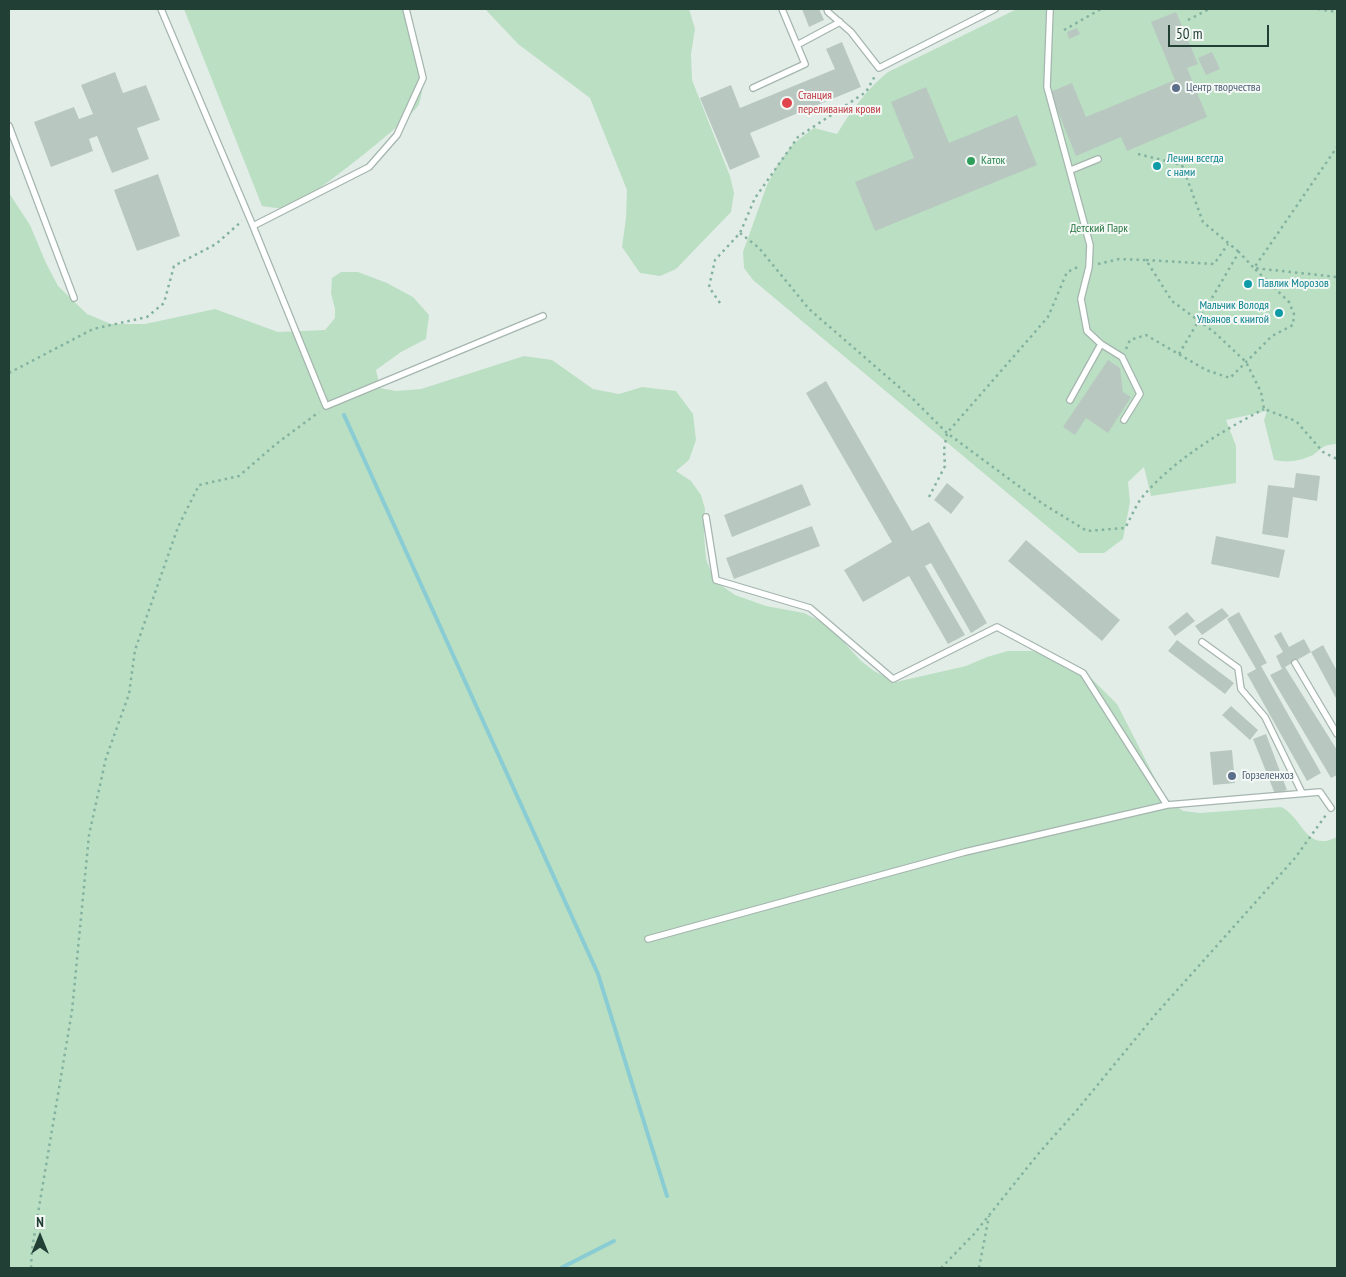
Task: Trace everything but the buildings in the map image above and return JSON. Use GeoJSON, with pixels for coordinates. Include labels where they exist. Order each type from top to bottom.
{"type":"FeatureCollection","features":[{"type":"Feature","properties":{"kind":"lane"},"geometry":{"type":"LineString","coordinates":[[161,9],[253,226],[326,406],[543,316]]}},
{"type":"Feature","properties":{"kind":"lane"},"geometry":{"type":"LineString","coordinates":[[253,226],[369,167],[397,135],[423,78],[406,9]]}},
{"type":"Feature","properties":{"kind":"lane"},"geometry":{"type":"LineString","coordinates":[[753,88],[805,64],[782,9]]}},
{"type":"Feature","properties":{"kind":"lane"},"geometry":{"type":"LineString","coordinates":[[827,9],[851,32],[879,68],[995,9]]}},
{"type":"Feature","properties":{"kind":"lane"},"geometry":{"type":"LineString","coordinates":[[1050,9],[1047,87],[1090,245],[1090,267],[1081,300],[1087,331],[1101,344],[1122,357],[1140,394],[1124,420]]}},
{"type":"Feature","properties":{"kind":"lane"},"geometry":{"type":"LineString","coordinates":[[797,46],[840,22]]}},
{"type":"Feature","properties":{"kind":"lane"},"geometry":{"type":"LineString","coordinates":[[9,126],[74,298]]}},
{"type":"Feature","properties":{"kind":"lane"},"geometry":{"type":"LineString","coordinates":[[1071,170],[1098,158]]}},
{"type":"Feature","properties":{"kind":"lane"},"geometry":{"type":"LineString","coordinates":[[1070,400],[1101,344]]}},
{"type":"Feature","properties":{"kind":"lane"},"geometry":{"type":"LineString","coordinates":[[706,517],[716,580],[810,608],[893,679],[998,627],[1083,673],[1167,805]]}},
{"type":"Feature","properties":{"kind":"lane"},"geometry":{"type":"LineString","coordinates":[[1202,642],[1238,668],[1241,689],[1265,718],[1302,793]]}},
{"type":"Feature","properties":{"kind":"lane"},"geometry":{"type":"LineString","coordinates":[[1295,663],[1337,734]]}},
{"type":"Feature","properties":{"kind":"lane"},"geometry":{"type":"LineString","coordinates":[[648,939],[965,852],[1167,805],[1320,792],[1331,808]]}},
{"type":"Feature","properties":{"kind":"path"},"geometry":{"type":"LineString","coordinates":[[1064,30],[1099,9]]}},
{"type":"Feature","properties":{"kind":"path"},"geometry":{"type":"LineString","coordinates":[[1188,20],[1210,9]]}},
{"type":"Feature","properties":{"kind":"path"},"geometry":{"type":"LineString","coordinates":[[1318,9],[1337,12]]}},
{"type":"Feature","properties":{"kind":"path"},"geometry":{"type":"LineString","coordinates":[[720,303],[709,287],[715,260],[740,233],[755,198],[798,138],[866,92],[879,68]]}},
{"type":"Feature","properties":{"kind":"path"},"geometry":{"type":"LineString","coordinates":[[1254,268],[1337,147]]}},
{"type":"Feature","properties":{"kind":"path"},"geometry":{"type":"LineString","coordinates":[[1122,357],[1130,340],[1146,335],[1206,370],[1230,378],[1272,336],[1293,325],[1294,314],[1289,302],[1239,252],[1203,222],[1182,165],[1138,154]]}},
{"type":"Feature","properties":{"kind":"path"},"geometry":{"type":"LineString","coordinates":[[9,373],[93,329],[147,317],[164,304],[174,266],[216,244],[248,215]]}},
{"type":"Feature","properties":{"kind":"path"},"geometry":{"type":"LineString","coordinates":[[740,233],[759,248],[809,309],[914,400],[947,433],[1043,504],[1088,532],[1125,528],[1143,496],[1174,466],[1237,423],[1264,409],[1296,421],[1323,452],[1337,459]]}},
{"type":"Feature","properties":{"kind":"path"},"geometry":{"type":"LineString","coordinates":[[929,497],[945,466],[944,450],[947,433],[1048,317],[1067,272],[1078,266],[1090,267],[1119,259],[1214,264],[1228,244]]}},
{"type":"Feature","properties":{"kind":"path"},"geometry":{"type":"LineString","coordinates":[[1179,354],[1239,252]]}},
{"type":"Feature","properties":{"kind":"path"},"geometry":{"type":"LineString","coordinates":[[1146,260],[1172,302],[1214,332],[1246,362],[1261,392],[1264,409]]}},
{"type":"Feature","properties":{"kind":"path"},"geometry":{"type":"LineString","coordinates":[[1254,268],[1337,277]]}},
{"type":"Feature","properties":{"kind":"path"},"geometry":{"type":"LineString","coordinates":[[31,1268],[32,1250],[72,1011],[89,835],[106,758],[129,694],[135,650],[178,526],[199,485],[239,476],[276,444],[326,406]]}},
{"type":"Feature","properties":{"kind":"path"},"geometry":{"type":"LineString","coordinates":[[941,1268],[974,1234],[1155,1015],[1295,858],[1331,808]]}},
{"type":"Feature","properties":{"kind":"path"},"geometry":{"type":"LineString","coordinates":[[979,1268],[990,1214]]}},
{"type":"Feature","properties":{"kind":"green space"},"geometry":{"type":"Polygon","coordinates":[[[184,9],[403,9],[421,68],[422,92],[419,104],[413,112],[381,141],[302,201],[284,208],[262,206],[184,9]]]}},
{"type":"Feature","properties":{"kind":"green space"},"geometry":{"type":"Polygon","coordinates":[[[485,9],[689,9],[695,29],[691,54],[692,80],[730,176],[734,193],[731,212],[676,269],[660,276],[640,273],[622,247],[627,190],[590,98],[518,44],[485,9]]]}},
{"type":"Feature","properties":{"kind":"green space","name":"Детский Парк"},"geometry":{"type":"Polygon","coordinates":[[[1017,9],[1337,9],[1337,444],[1326,446],[1313,455],[1299,460],[1274,460],[1264,420],[1267,411],[1226,420],[1236,446],[1236,483],[1151,496],[1144,467],[1128,482],[1130,502],[1123,539],[1104,553],[1079,553],[753,280],[744,268],[743,252],[767,185],[778,164],[793,144],[814,128],[837,134],[873,85],[888,72],[1017,9]]]}},
{"type":"Feature","properties":{"kind":"green space"},"geometry":{"type":"Polygon","coordinates":[[[9,193],[30,225],[58,286],[87,314],[111,324],[145,324],[215,309],[278,332],[325,330],[335,318],[331,293],[332,278],[341,272],[358,272],[387,283],[413,297],[429,315],[426,339],[401,352],[376,370],[380,388],[396,391],[421,389],[524,356],[552,360],[593,389],[619,394],[642,387],[676,391],[693,414],[696,440],[689,460],[676,471],[691,481],[701,495],[705,509],[704,535],[706,559],[714,580],[735,595],[766,606],[804,613],[820,621],[834,631],[860,660],[874,671],[896,682],[966,666],[1008,651],[1032,651],[1057,659],[1084,671],[1117,704],[1165,798],[1183,811],[1200,813],[1281,807],[1289,812],[1311,837],[1318,841],[1326,841],[1337,837],[1337,1268],[9,1268],[9,193]]]}},
{"type":"Feature","properties":{"kind":"waterway"},"geometry":{"type":"LineString","coordinates":[[344,415],[598,974],[667,1196]]}},
{"type":"Feature","properties":{"kind":"waterway"},"geometry":{"type":"LineString","coordinates":[[561,1268],[614,1241]]}},
{"type":"Feature","properties":{"kind":"place","name":"Центр творчества"},"geometry":{"type":"Point","coordinates":[1176,88]}},
{"type":"Feature","properties":{"kind":"place","name":"Станция переливания крови"},"geometry":{"type":"Point","coordinates":[787,103]}},
{"type":"Feature","properties":{"kind":"place","name":"Каток"},"geometry":{"type":"Point","coordinates":[971,161]}},
{"type":"Feature","properties":{"kind":"place","name":"Ленин всегда с нами"},"geometry":{"type":"Point","coordinates":[1157,166]}},
{"type":"Feature","properties":{"kind":"place","name":"Павлик Морозов"},"geometry":{"type":"Point","coordinates":[1248,284]}},
{"type":"Feature","properties":{"kind":"place","name":"Мальчик Володя Ульянов с книгой"},"geometry":{"type":"Point","coordinates":[1279,313]}},
{"type":"Feature","properties":{"kind":"place","name":"Горзеленхоз"},"geometry":{"type":"Point","coordinates":[1232,776]}}]}
